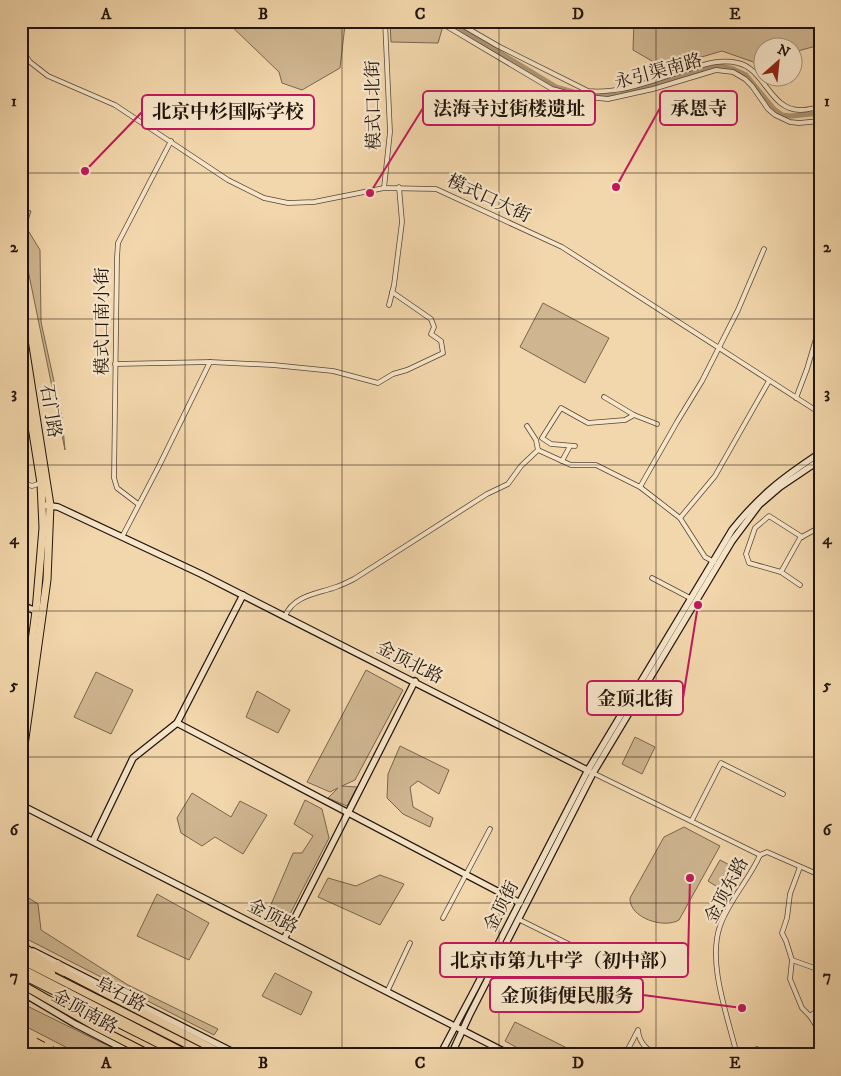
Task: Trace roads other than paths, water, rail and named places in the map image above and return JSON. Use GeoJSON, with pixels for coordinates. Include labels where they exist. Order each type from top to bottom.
{"type":"FeatureCollection","features":[{"type":"Feature","properties":{"kind":"highway","name":"石门路"},"geometry":{"type":"LineString","coordinates":[[21,321],[46,505]]}},
{"type":"Feature","properties":{"kind":"highway","name":"石门路"},"geometry":{"type":"LineString","coordinates":[[21,358],[46,505]]}},
{"type":"Feature","properties":{"kind":"highway"},"geometry":{"type":"LineString","coordinates":[[21,724],[36,611],[46,505]]}},
{"type":"Feature","properties":{"kind":"highway"},"geometry":{"type":"LineString","coordinates":[[21,767],[47,580],[46,505]]}},
{"type":"Feature","properties":{"kind":"highway"},"geometry":{"type":"LineString","coordinates":[[21,945],[46,963],[225,1055]]}},
{"type":"Feature","properties":{"kind":"highway","name":"阜石路"},"geometry":{"type":"LineString","coordinates":[[21,959],[208,1055]]}},
{"type":"Feature","properties":{"kind":"highway"},"geometry":{"type":"LineString","coordinates":[[58,964],[66,973]]}},
{"type":"Feature","properties":{"kind":"highway","name":"阜石路"},"geometry":{"type":"LineString","coordinates":[[21,968],[189,1055]]}},
{"type":"Feature","properties":{"kind":"highway"},"geometry":{"type":"LineString","coordinates":[[21,984],[52,1003],[150,1055]]}},
{"type":"Feature","properties":{"kind":"main road"},"geometry":{"type":"LineString","coordinates":[[21,952],[46,963]]}},
{"type":"Feature","properties":{"kind":"main road"},"geometry":{"type":"LineString","coordinates":[[21,952],[55,975]]}},
{"type":"Feature","properties":{"kind":"main road","name":"金顶南路"},"geometry":{"type":"LineString","coordinates":[[21,959],[212,1055]]}},
{"type":"Feature","properties":{"kind":"main road","name":"金顶南路"},"geometry":{"type":"LineString","coordinates":[[21,975],[180,1055]]}},
{"type":"Feature","properties":{"kind":"street","name":"模式口北街"},"geometry":{"type":"LineString","coordinates":[[384,188],[390,132],[385,21]]}},
{"type":"Feature","properties":{"kind":"street","name":"永引渠南路"},"geometry":{"type":"LineString","coordinates":[[444,21],[446,26],[552,89],[578,96],[608,99],[653,89],[716,70],[733,72],[745,79],[768,110],[775,115],[790,122],[820,121]]}},
{"type":"Feature","properties":{"kind":"street"},"geometry":{"type":"LineString","coordinates":[[455,21],[498,46],[588,91],[604,92],[628,88],[718,61],[740,63],[754,72],[773,96],[788,108],[800,110],[820,107]]}},
{"type":"Feature","properties":{"kind":"street","name":"模式口大街"},"geometry":{"type":"LineString","coordinates":[[21,49],[30,62],[48,76],[115,104],[228,180],[264,198],[288,203],[314,202],[384,188],[436,189],[562,247],[820,413]]}},
{"type":"Feature","properties":{"kind":"street","name":"模式口南小街"},"geometry":{"type":"LineString","coordinates":[[138,504],[117,488],[114,478],[116,258],[118,243],[171,141]]}},
{"type":"Feature","properties":{"kind":"street"},"geometry":{"type":"LineString","coordinates":[[389,304],[402,222],[399,187]]}},
{"type":"Feature","properties":{"kind":"street"},"geometry":{"type":"LineString","coordinates":[[640,487],[719,349],[764,249]]}},
{"type":"Feature","properties":{"kind":"street"},"geometry":{"type":"LineString","coordinates":[[115,364],[210,362],[333,371],[378,383],[392,374],[407,370],[443,353],[441,342],[431,334],[434,327],[431,319],[392,292]]}},
{"type":"Feature","properties":{"kind":"street"},"geometry":{"type":"LineString","coordinates":[[796,398],[807,369],[820,324]]}},
{"type":"Feature","properties":{"kind":"street"},"geometry":{"type":"LineString","coordinates":[[122,537],[210,362]]}},
{"type":"Feature","properties":{"kind":"street"},"geometry":{"type":"LineString","coordinates":[[680,518],[715,476],[769,381]]}},
{"type":"Feature","properties":{"kind":"street"},"geometry":{"type":"LineString","coordinates":[[604,397],[634,415],[657,424]]}},
{"type":"Feature","properties":{"kind":"street"},"geometry":{"type":"LineString","coordinates":[[576,446],[551,444],[542,438],[561,408],[588,423],[625,420],[634,415]]}},
{"type":"Feature","properties":{"kind":"street"},"geometry":{"type":"LineString","coordinates":[[527,426],[536,440],[538,450]]}},
{"type":"Feature","properties":{"kind":"street"},"geometry":{"type":"LineString","coordinates":[[562,461],[570,446]]}},
{"type":"Feature","properties":{"kind":"street"},"geometry":{"type":"LineString","coordinates":[[538,450],[571,465],[596,464],[640,487],[680,518],[705,557],[715,563]]}},
{"type":"Feature","properties":{"kind":"street"},"geometry":{"type":"LineString","coordinates":[[285,616],[290,607],[303,597],[337,587],[354,579],[487,494],[508,484],[521,466],[538,450]]}},
{"type":"Feature","properties":{"kind":"street"},"geometry":{"type":"LineString","coordinates":[[590,771],[715,563],[732,530],[750,507],[786,475],[820,453]]}},
{"type":"Feature","properties":{"kind":"street"},"geometry":{"type":"LineString","coordinates":[[590,771],[690,598],[745,522],[759,505],[780,487],[820,460]]}},
{"type":"Feature","properties":{"kind":"street"},"geometry":{"type":"LineString","coordinates":[[21,482],[32,486],[42,483]]}},
{"type":"Feature","properties":{"kind":"street","name":"金顶北路"},"geometry":{"type":"LineString","coordinates":[[46,505],[58,507],[243,595],[760,855],[767,852],[815,873]]}},
{"type":"Feature","properties":{"kind":"street"},"geometry":{"type":"LineString","coordinates":[[800,585],[781,572],[749,563],[746,554],[755,528],[770,516],[802,536]]}},
{"type":"Feature","properties":{"kind":"street"},"geometry":{"type":"LineString","coordinates":[[781,572],[800,538],[820,527]]}},
{"type":"Feature","properties":{"kind":"street"},"geometry":{"type":"LineString","coordinates":[[652,578],[690,598]]}},
{"type":"Feature","properties":{"kind":"street"},"geometry":{"type":"LineString","coordinates":[[93,841],[133,758],[177,723],[243,595]]}},
{"type":"Feature","properties":{"kind":"street"},"geometry":{"type":"LineString","coordinates":[[21,605],[36,611]]}},
{"type":"Feature","properties":{"kind":"street"},"geometry":{"type":"LineString","coordinates":[[284,939],[415,681]]}},
{"type":"Feature","properties":{"kind":"street"},"geometry":{"type":"LineString","coordinates":[[177,723],[520,903]]}},
{"type":"Feature","properties":{"kind":"street"},"geometry":{"type":"LineString","coordinates":[[692,820],[721,763],[783,794]]}},
{"type":"Feature","properties":{"kind":"street","name":"金顶街"},"geometry":{"type":"LineString","coordinates":[[440,1055],[590,771]]}},
{"type":"Feature","properties":{"kind":"street","name":"金顶街"},"geometry":{"type":"LineString","coordinates":[[451,1055],[590,771]]}},
{"type":"Feature","properties":{"kind":"street","name":"金顶路"},"geometry":{"type":"LineString","coordinates":[[21,805],[511,1055]]}},
{"type":"Feature","properties":{"kind":"street"},"geometry":{"type":"LineString","coordinates":[[443,918],[490,829]]}},
{"type":"Feature","properties":{"kind":"street","name":"金顶东路"},"geometry":{"type":"LineString","coordinates":[[737,1055],[716,973],[716,946],[720,926],[731,903],[760,855]]}},
{"type":"Feature","properties":{"kind":"street"},"geometry":{"type":"LineString","coordinates":[[800,867],[790,894],[787,918],[782,933],[792,960],[790,979],[802,1008],[810,1016],[820,1032]]}},
{"type":"Feature","properties":{"kind":"street"},"geometry":{"type":"LineString","coordinates":[[518,919],[593,956]]}},
{"type":"Feature","properties":{"kind":"street"},"geometry":{"type":"LineString","coordinates":[[387,992],[410,943]]}},
{"type":"Feature","properties":{"kind":"street","name":"金顶南路"},"geometry":{"type":"LineString","coordinates":[[21,945],[239,1055]]}},
{"type":"Feature","properties":{"kind":"street"},"geometry":{"type":"LineString","coordinates":[[792,960],[820,970]]}},
{"type":"Feature","properties":{"kind":"street","name":"金顶南路"},"geometry":{"type":"LineString","coordinates":[[21,992],[75,1024],[135,1055]]}},
{"type":"Feature","properties":{"kind":"street"},"geometry":{"type":"LineString","coordinates":[[810,1016],[820,1009]]}},
{"type":"Feature","properties":{"kind":"street"},"geometry":{"type":"LineString","coordinates":[[626,1055],[638,1030],[639,1038],[645,1046],[652,1053],[662,1055]]}},
{"type":"Feature","properties":{"kind":"street"},"geometry":{"type":"LineString","coordinates":[[755,1055],[757,1049]]}},
{"type":"Feature","properties":{"kind":"waterway"},"geometry":{"type":"LineString","coordinates":[[448,21],[556,87],[580,94],[620,95],[695,71],[721,66],[746,75],[774,109],[782,115],[820,113]]}},
{"type":"Feature","properties":{"kind":"railway"},"geometry":{"type":"LineString","coordinates":[[21,1030],[69,1055]]}},
{"type":"Feature","properties":{"kind":"railway"},"geometry":{"type":"LineString","coordinates":[[21,1047],[35,1055]]}},
{"type":"Feature","properties":{"kind":"place","name":"北京中杉国际学校"},"geometry":{"type":"Point","coordinates":[85,171]}},
{"type":"Feature","properties":{"kind":"place","name":"承恩寺"},"geometry":{"type":"Point","coordinates":[616,187]}},
{"type":"Feature","properties":{"kind":"place","name":"法海寺过街楼遗址"},"geometry":{"type":"Point","coordinates":[370,193]}},
{"type":"Feature","properties":{"kind":"place","name":"金顶北街"},"geometry":{"type":"Point","coordinates":[698,605]}},
{"type":"Feature","properties":{"kind":"place","name":"北京市第九中学（初中部）"},"geometry":{"type":"Point","coordinates":[690,878]}},
{"type":"Feature","properties":{"kind":"place","name":"金顶街便民服务"},"geometry":{"type":"Point","coordinates":[742,1008]}}]}
